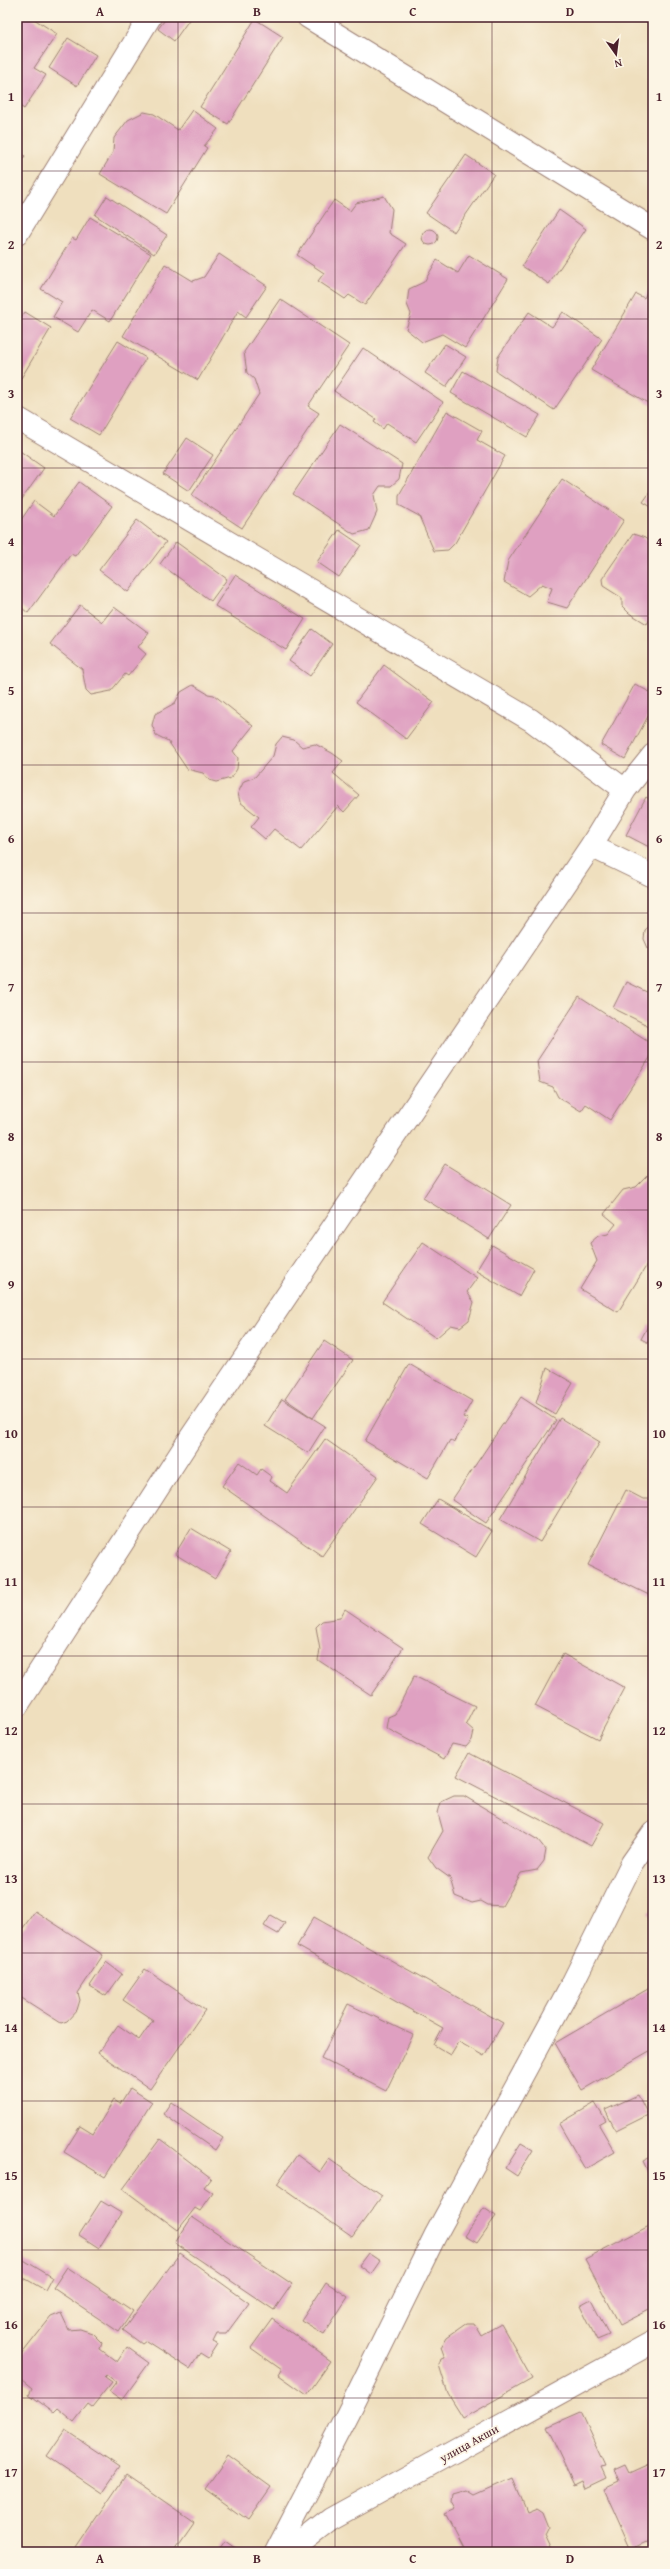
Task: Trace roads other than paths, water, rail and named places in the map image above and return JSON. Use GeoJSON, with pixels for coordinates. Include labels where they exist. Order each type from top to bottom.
{"type":"FeatureCollection","features":[{"type":"Feature","properties":{"kind":"street"},"geometry":{"type":"LineString","coordinates":[[17,234],[150,17]]}},
{"type":"Feature","properties":{"kind":"street"},"geometry":{"type":"LineString","coordinates":[[308,17],[653,229]]}},
{"type":"Feature","properties":{"kind":"street"},"geometry":{"type":"LineString","coordinates":[[17,418],[531,720],[625,790]]}},
{"type":"Feature","properties":{"kind":"street"},"geometry":{"type":"LineString","coordinates":[[17,1706],[191,1437],[591,846],[625,790],[653,755]]}},
{"type":"Feature","properties":{"kind":"street"},"geometry":{"type":"LineString","coordinates":[[591,846],[653,876]]}},
{"type":"Feature","properties":{"kind":"street"},"geometry":{"type":"LineString","coordinates":[[276,2552],[348,2413],[435,2236],[572,1984],[632,1863],[653,1833]]}},
{"type":"Feature","properties":{"kind":"street","name":"улица Акши"},"geometry":{"type":"LineString","coordinates":[[289,2552],[331,2518],[653,2342]]}}]}
